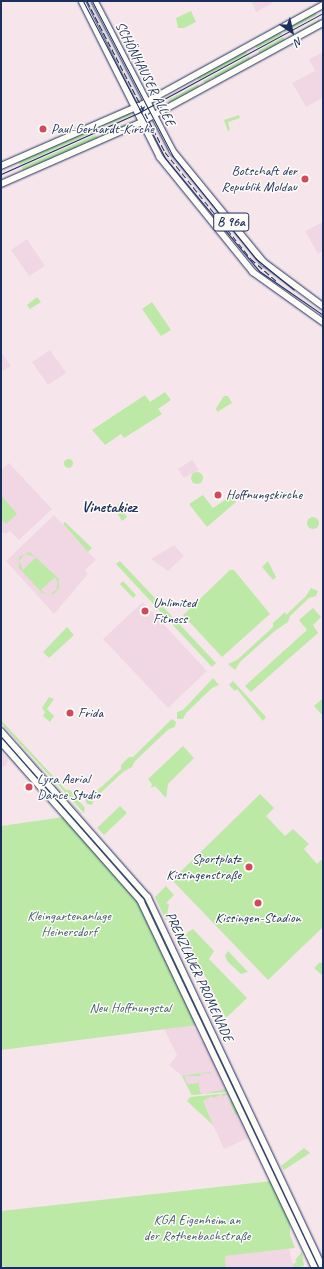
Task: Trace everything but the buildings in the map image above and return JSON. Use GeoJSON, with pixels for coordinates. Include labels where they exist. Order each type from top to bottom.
{"type":"FeatureCollection","features":[{"type":"Feature","properties":{"kind":"main road","name":"SCHÖNHAUSER ALLEE"},"geometry":{"type":"LineString","coordinates":[[82,1],[135,107],[140,121],[160,157],[254,272],[323,322]]}},
{"type":"Feature","properties":{"kind":"main road","name":"SCHÖNHAUSER ALLEE"},"geometry":{"type":"LineString","coordinates":[[94,1],[149,103],[153,116],[177,156],[266,265],[323,306]]}},
{"type":"Feature","properties":{"kind":"main road"},"geometry":{"type":"LineString","coordinates":[[1,166],[135,107],[149,103],[323,5]]}},
{"type":"Feature","properties":{"kind":"main road"},"geometry":{"type":"LineString","coordinates":[[1,184],[153,116],[323,22]]}},
{"type":"Feature","properties":{"kind":"main road"},"geometry":{"type":"LineString","coordinates":[[140,121],[149,103]]}},
{"type":"Feature","properties":{"kind":"main road","name":"PRENZLAUER PROMENADE"},"geometry":{"type":"LineString","coordinates":[[1,731],[148,897],[323,1267]]}},
{"type":"Feature","properties":{"kind":"main road","name":"PRENZLAUER PROMENADE"},"geometry":{"type":"LineString","coordinates":[[1,742],[141,901],[315,1268]]}},
{"type":"Feature","properties":{"kind":"main road"},"geometry":{"type":"LineString","coordinates":[[299,1234],[306,1231]]}},
{"type":"Feature","properties":{"kind":"shaded area"},"geometry":{"type":"Polygon","coordinates":[[[251,1],[276,1],[256,12],[251,1]]]}},
{"type":"Feature","properties":{"kind":"shaded area"},"geometry":{"type":"Polygon","coordinates":[[[323,52],[323,98],[306,107],[292,83],[315,71],[309,59],[323,52]]]}},
{"type":"Feature","properties":{"kind":"shaded area"},"geometry":{"type":"Polygon","coordinates":[[[323,222],[323,251],[318,254],[305,231],[323,222]]]}},
{"type":"Feature","properties":{"kind":"shaded area"},"geometry":{"type":"Polygon","coordinates":[[[27,239],[45,266],[29,276],[11,250],[27,239]]]}},
{"type":"Feature","properties":{"kind":"shaded area"},"geometry":{"type":"Polygon","coordinates":[[[50,350],[66,373],[48,385],[32,362],[50,350]]]}},
{"type":"Feature","properties":{"kind":"shaded area"},"geometry":{"type":"Polygon","coordinates":[[[1,352],[11,366],[1,372],[1,352]]]}},
{"type":"Feature","properties":{"kind":"shaded area"},"geometry":{"type":"Polygon","coordinates":[[[192,460],[199,470],[184,478],[178,469],[192,460]]]}},
{"type":"Feature","properties":{"kind":"shaded area"},"geometry":{"type":"Polygon","coordinates":[[[9,463],[52,509],[19,540],[10,531],[6,534],[3,532],[1,534],[1,470],[9,463]]]}},
{"type":"Feature","properties":{"kind":"shaded area"},"geometry":{"type":"Polygon","coordinates":[[[54,515],[96,560],[85,570],[88,574],[54,614],[6,561],[54,515]]]}},
{"type":"Feature","properties":{"kind":"shaded area"},"geometry":{"type":"Polygon","coordinates":[[[174,545],[184,556],[168,571],[151,559],[174,545]]]}},
{"type":"Feature","properties":{"kind":"shaded area"},"geometry":{"type":"Polygon","coordinates":[[[143,602],[207,671],[168,708],[103,639],[143,602]]]}},
{"type":"Feature","properties":{"kind":"shaded area"},"geometry":{"type":"Polygon","coordinates":[[[1,752],[8,760],[6,766],[1,767],[1,752]]]}},
{"type":"Feature","properties":{"kind":"shaded area"},"geometry":{"type":"Polygon","coordinates":[[[193,1025],[202,1042],[205,1042],[228,1091],[191,1095],[182,1076],[169,1065],[177,1055],[164,1029],[193,1025]]]}},
{"type":"Feature","properties":{"kind":"shaded area"},"geometry":{"type":"Polygon","coordinates":[[[229,1093],[250,1137],[224,1149],[213,1125],[190,1104],[195,1097],[229,1093]]]}},
{"type":"Feature","properties":{"kind":"shaded area"},"geometry":{"type":"Polygon","coordinates":[[[289,1249],[294,1268],[226,1268],[225,1256],[289,1249]]]}},
{"type":"Feature","properties":{"kind":"green space"},"geometry":{"type":"Polygon","coordinates":[[[191,11],[196,22],[184,28],[178,28],[176,18],[191,11]]]}},
{"type":"Feature","properties":{"kind":"green space"},"geometry":{"type":"Polygon","coordinates":[[[315,12],[317,15],[286,32],[283,31],[315,12]]]}},
{"type":"Feature","properties":{"kind":"green space"},"geometry":{"type":"Polygon","coordinates":[[[319,20],[320,22],[286,38],[319,20]]]}},
{"type":"Feature","properties":{"kind":"green space"},"geometry":{"type":"Polygon","coordinates":[[[280,32],[282,35],[257,48],[255,45],[280,32]]]}},
{"type":"Feature","properties":{"kind":"green space"},"geometry":{"type":"Polygon","coordinates":[[[283,37],[285,40],[260,54],[258,51],[283,37]]]}},
{"type":"Feature","properties":{"kind":"green space"},"geometry":{"type":"Polygon","coordinates":[[[245,50],[247,54],[199,80],[197,77],[245,50]]]}},
{"type":"Feature","properties":{"kind":"green space"},"geometry":{"type":"Polygon","coordinates":[[[249,56],[250,59],[215,79],[214,76],[205,84],[203,81],[249,56]]]}},
{"type":"Feature","properties":{"kind":"green space"},"geometry":{"type":"Polygon","coordinates":[[[198,84],[199,87],[170,103],[168,100],[198,84]]]}},
{"type":"Feature","properties":{"kind":"green space"},"geometry":{"type":"Polygon","coordinates":[[[130,111],[132,115],[96,129],[95,127],[130,111]]]}},
{"type":"Feature","properties":{"kind":"green space"},"geometry":{"type":"Polygon","coordinates":[[[239,115],[240,118],[228,122],[230,130],[228,131],[224,120],[239,115]]]}},
{"type":"Feature","properties":{"kind":"green space"},"geometry":{"type":"Polygon","coordinates":[[[134,120],[102,137],[101,135],[134,120]]]}},
{"type":"Feature","properties":{"kind":"green space"},"geometry":{"type":"Polygon","coordinates":[[[92,128],[94,132],[20,165],[18,161],[92,128]]]}},
{"type":"Feature","properties":{"kind":"green space"},"geometry":{"type":"Polygon","coordinates":[[[95,135],[99,138],[23,172],[22,167],[95,135]]]}},
{"type":"Feature","properties":{"kind":"green space"},"geometry":{"type":"Polygon","coordinates":[[[37,297],[41,302],[30,309],[27,305],[37,297]]]}},
{"type":"Feature","properties":{"kind":"green space"},"geometry":{"type":"Polygon","coordinates":[[[152,302],[171,330],[161,336],[142,309],[152,302]]]}},
{"type":"Feature","properties":{"kind":"green space"},"geometry":{"type":"Polygon","coordinates":[[[165,392],[171,400],[158,409],[162,414],[124,438],[121,434],[105,445],[92,430],[145,395],[150,402],[165,392]]]}},
{"type":"Feature","properties":{"kind":"green space"},"geometry":{"type":"Polygon","coordinates":[[[224,396],[228,396],[232,403],[217,412],[216,408],[224,396]]]}},
{"type":"Feature","properties":{"kind":"green space"},"geometry":{"type":"Polygon","coordinates":[[[68,458],[73,463],[68,468],[63,463],[68,458]]]}},
{"type":"Feature","properties":{"kind":"green space"},"geometry":{"type":"Polygon","coordinates":[[[195,472],[199,472],[203,478],[199,484],[195,484],[191,480],[191,476],[195,472]]]}},
{"type":"Feature","properties":{"kind":"green space"},"geometry":{"type":"Polygon","coordinates":[[[1,495],[17,514],[6,524],[1,519],[1,495]]]}},
{"type":"Feature","properties":{"kind":"green space"},"geometry":{"type":"Polygon","coordinates":[[[203,495],[213,508],[231,496],[236,502],[207,527],[189,504],[203,495]]]}},
{"type":"Feature","properties":{"kind":"green space"},"geometry":{"type":"Polygon","coordinates":[[[119,504],[127,517],[122,521],[114,508],[119,504]]]}},
{"type":"Feature","properties":{"kind":"green space"},"geometry":{"type":"Polygon","coordinates":[[[311,517],[315,517],[319,523],[315,529],[311,529],[307,525],[307,521],[311,517]]]}},
{"type":"Feature","properties":{"kind":"green space"},"geometry":{"type":"Polygon","coordinates":[[[65,522],[92,548],[88,552],[63,524],[65,522]]]}},
{"type":"Feature","properties":{"kind":"green space"},"geometry":{"type":"Polygon","coordinates":[[[30,552],[35,557],[25,554],[30,552]]]}},
{"type":"Feature","properties":{"kind":"green space"},"geometry":{"type":"Polygon","coordinates":[[[25,554],[19,561],[19,557],[25,554]]]}},
{"type":"Feature","properties":{"kind":"green space"},"geometry":{"type":"Polygon","coordinates":[[[36,557],[59,579],[59,588],[54,594],[50,594],[56,590],[58,583],[55,577],[41,590],[48,594],[42,593],[19,568],[19,561],[23,570],[36,557]]]}},
{"type":"Feature","properties":{"kind":"green space"},"geometry":{"type":"Polygon","coordinates":[[[120,561],[216,663],[212,667],[116,564],[120,561]]]}},
{"type":"Feature","properties":{"kind":"green space"},"geometry":{"type":"Polygon","coordinates":[[[268,561],[276,577],[273,580],[262,567],[268,561]]]}},
{"type":"Feature","properties":{"kind":"green space"},"geometry":{"type":"Polygon","coordinates":[[[230,570],[234,570],[270,614],[222,657],[183,615],[230,570]]]}},
{"type":"Feature","properties":{"kind":"green space"},"geometry":{"type":"Polygon","coordinates":[[[123,581],[136,595],[133,598],[120,584],[123,581]]]}},
{"type":"Feature","properties":{"kind":"green space"},"geometry":{"type":"Polygon","coordinates":[[[311,588],[318,591],[316,596],[309,598],[290,616],[288,622],[276,630],[240,662],[235,670],[228,664],[237,660],[273,627],[273,623],[285,612],[286,615],[306,596],[311,588]]]}},
{"type":"Feature","properties":{"kind":"green space"},"geometry":{"type":"Polygon","coordinates":[[[313,608],[321,617],[313,625],[318,633],[251,692],[245,686],[307,630],[299,620],[313,608]]]}},
{"type":"Feature","properties":{"kind":"green space"},"geometry":{"type":"Polygon","coordinates":[[[67,627],[74,635],[49,658],[43,652],[67,627]]]}},
{"type":"Feature","properties":{"kind":"green space"},"geometry":{"type":"Polygon","coordinates":[[[213,678],[219,685],[212,688],[186,713],[183,719],[177,719],[177,712],[183,710],[213,678]]]}},
{"type":"Feature","properties":{"kind":"green space"},"geometry":{"type":"Polygon","coordinates":[[[233,681],[266,717],[263,721],[237,689],[235,691],[229,685],[233,681]]]}},
{"type":"Feature","properties":{"kind":"green space"},"geometry":{"type":"Polygon","coordinates":[[[49,697],[54,699],[47,709],[54,716],[50,722],[43,716],[45,712],[42,708],[49,697]]]}},
{"type":"Feature","properties":{"kind":"green space"},"geometry":{"type":"Polygon","coordinates":[[[323,698],[323,716],[314,706],[323,698]]]}},
{"type":"Feature","properties":{"kind":"green space"},"geometry":{"type":"Polygon","coordinates":[[[172,719],[176,722],[175,727],[169,729],[135,761],[132,767],[123,772],[94,799],[92,805],[87,804],[85,799],[91,796],[121,769],[121,765],[129,757],[133,757],[172,719]]]}},
{"type":"Feature","properties":{"kind":"green space"},"geometry":{"type":"Polygon","coordinates":[[[1,720],[66,790],[70,790],[85,808],[84,813],[1,723],[1,720]]]}},
{"type":"Feature","properties":{"kind":"green space"},"geometry":{"type":"Polygon","coordinates":[[[1,725],[82,814],[81,814],[1,725]]]}},
{"type":"Feature","properties":{"kind":"green space"},"geometry":{"type":"Polygon","coordinates":[[[183,746],[194,758],[168,784],[166,798],[155,786],[151,788],[152,784],[148,779],[183,746]]]}},
{"type":"Feature","properties":{"kind":"green space"},"geometry":{"type":"Polygon","coordinates":[[[41,777],[113,857],[109,860],[38,780],[41,777]]]}},
{"type":"Feature","properties":{"kind":"green space","name":"Kissingen-Stadion"},"geometry":{"type":"Polygon","coordinates":[[[260,794],[274,808],[266,816],[285,836],[293,829],[309,844],[304,849],[317,864],[321,860],[323,862],[323,927],[268,980],[172,880],[260,794]]]}},
{"type":"Feature","properties":{"kind":"green space"},"geometry":{"type":"Polygon","coordinates":[[[120,806],[127,813],[104,835],[97,828],[120,806]]]}},
{"type":"Feature","properties":{"kind":"green space","name":"Kleingartenanlage Heinersdorf"},"geometry":{"type":"Polygon","coordinates":[[[64,817],[136,897],[197,1025],[1,1050],[1,826],[64,817]]]}},
{"type":"Feature","properties":{"kind":"green space"},"geometry":{"type":"Polygon","coordinates":[[[120,870],[147,899],[216,1044],[214,1046],[140,896],[120,870]]]}},
{"type":"Feature","properties":{"kind":"green space"},"geometry":{"type":"Polygon","coordinates":[[[166,886],[174,895],[166,903],[169,904],[166,921],[155,897],[166,886]]]}},
{"type":"Feature","properties":{"kind":"green space"},"geometry":{"type":"Polygon","coordinates":[[[193,929],[214,951],[209,959],[247,998],[226,1018],[184,934],[193,929]]]}},
{"type":"Feature","properties":{"kind":"green space"},"geometry":{"type":"Polygon","coordinates":[[[228,951],[248,972],[241,974],[227,961],[225,955],[228,951]]]}},
{"type":"Feature","properties":{"kind":"green space"},"geometry":{"type":"Polygon","coordinates":[[[320,962],[323,964],[323,976],[314,968],[320,962]]]}},
{"type":"Feature","properties":{"kind":"green space"},"geometry":{"type":"Polygon","coordinates":[[[222,1023],[226,1023],[228,1024],[228,1032],[222,1033],[219,1030],[219,1026],[222,1023]]]}},
{"type":"Feature","properties":{"kind":"green space"},"geometry":{"type":"Polygon","coordinates":[[[222,1057],[298,1219],[297,1220],[219,1060],[222,1057]]]}},
{"type":"Feature","properties":{"kind":"green space"},"geometry":{"type":"Polygon","coordinates":[[[210,1072],[212,1075],[209,1073],[200,1074],[201,1076],[185,1076],[186,1082],[189,1084],[198,1083],[198,1080],[200,1092],[203,1094],[227,1089],[227,1092],[192,1095],[182,1076],[210,1072]]]}},
{"type":"Feature","properties":{"kind":"green space"},"geometry":{"type":"Polygon","coordinates":[[[229,1093],[223,1097],[222,1094],[213,1098],[212,1096],[203,1101],[213,1125],[187,1101],[190,1097],[229,1093]]]}},
{"type":"Feature","properties":{"kind":"green space"},"geometry":{"type":"Polygon","coordinates":[[[231,1098],[240,1115],[235,1114],[230,1103],[231,1098]]]}},
{"type":"Feature","properties":{"kind":"green space"},"geometry":{"type":"Polygon","coordinates":[[[304,1148],[310,1153],[284,1170],[281,1166],[304,1148]]]}},
{"type":"Feature","properties":{"kind":"green space","name":"KGA Eigenheim an der Rothenbachstraße"},"geometry":{"type":"Polygon","coordinates":[[[271,1181],[290,1222],[290,1235],[295,1248],[225,1256],[226,1268],[7,1268],[1,1265],[1,1211],[271,1181]]]}},
{"type":"Feature","properties":{"kind":"green space"},"geometry":{"type":"Polygon","coordinates":[[[302,1252],[304,1266],[294,1268],[293,1264],[297,1262],[295,1260],[302,1252]]]}},
{"type":"Feature","properties":{"kind":"tram line"},"geometry":{"type":"LineString","coordinates":[[83,1],[165,158],[259,271],[323,315]]}},
{"type":"Feature","properties":{"kind":"tram line"},"geometry":{"type":"LineString","coordinates":[[92,1],[172,155],[255,258],[294,290]]}},
{"type":"Feature","properties":{"kind":"tram line"},"geometry":{"type":"LineString","coordinates":[[1,174],[138,113],[323,13]]}},
{"type":"Feature","properties":{"kind":"railway"},"geometry":{"type":"LineString","coordinates":[[87,1],[165,152],[251,259],[277,282]]}},
{"type":"Feature","properties":{"kind":"place","name":"Paul-Gerhardt-Kirche"},"geometry":{"type":"Point","coordinates":[43,129]}},
{"type":"Feature","properties":{"kind":"place","name":"Botschaft der Republik Moldau"},"geometry":{"type":"Point","coordinates":[305,179]}},
{"type":"Feature","properties":{"kind":"place","name":"Hoffnungskirche"},"geometry":{"type":"Point","coordinates":[218,495]}},
{"type":"Feature","properties":{"kind":"place","name":"Unlimited Fitness"},"geometry":{"type":"Point","coordinates":[145,611]}},
{"type":"Feature","properties":{"kind":"place","name":"Frida"},"geometry":{"type":"Point","coordinates":[70,713]}},
{"type":"Feature","properties":{"kind":"place","name":"Lyra Aerial Dance Studio"},"geometry":{"type":"Point","coordinates":[29,787]}},
{"type":"Feature","properties":{"kind":"place","name":"Sportplatz Kissingenstraße"},"geometry":{"type":"Point","coordinates":[249,867]}},
{"type":"Feature","properties":{"kind":"place","name":"Kissingen-Stadion"},"geometry":{"type":"Point","coordinates":[258,903]}},
{"type":"Feature","properties":{"kind":"district","name":"Vinetakiez"},"geometry":{"type":"Point","coordinates":[109,507]}},
{"type":"Feature","properties":{"kind":"park label","name":"Neu Hoffnungstal"},"geometry":{"type":"Point","coordinates":[130,1008]}}]}
